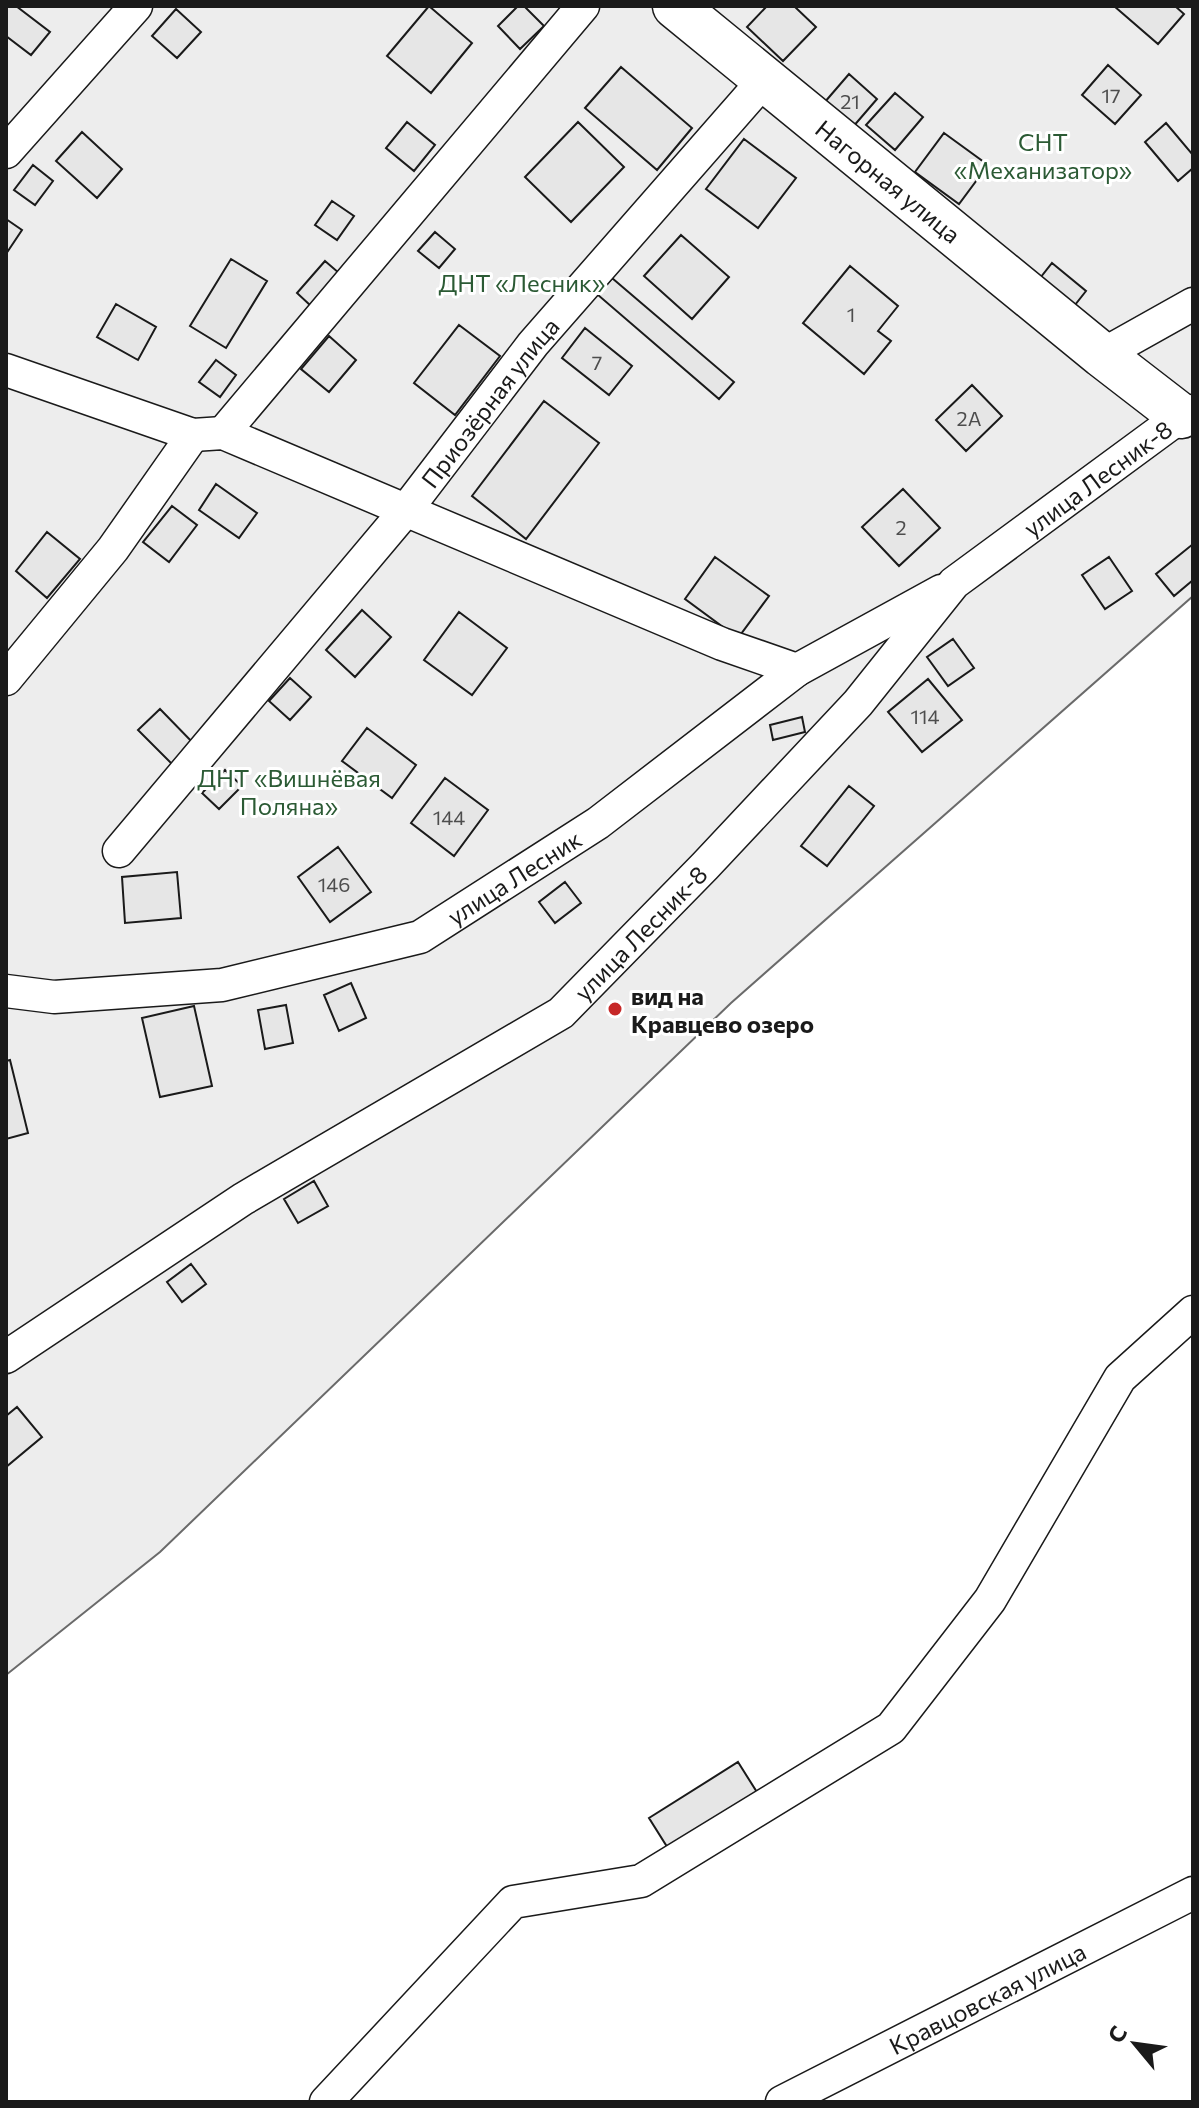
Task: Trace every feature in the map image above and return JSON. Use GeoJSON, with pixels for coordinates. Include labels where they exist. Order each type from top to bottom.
{"type":"FeatureCollection","features":[{"type":"Feature","properties":{"kind":"street"},"geometry":{"type":"LineString","coordinates":[[6,152],[136,6]]}},
{"type":"Feature","properties":{"kind":"street"},"geometry":{"type":"LineString","coordinates":[[6,679],[208,434],[583,6]]}},
{"type":"Feature","properties":{"kind":"street","name":"Нагорная улица"},"geometry":{"type":"LineString","coordinates":[[675,6],[1102,355],[1187,414]]}},
{"type":"Feature","properties":{"kind":"street","name":"Приозёрная улица"},"geometry":{"type":"LineString","coordinates":[[119,851],[406,510],[533,344],[765,79]]}},
{"type":"Feature","properties":{"kind":"street"},"geometry":{"type":"LineString","coordinates":[[1102,355],[1193,304]]}},
{"type":"Feature","properties":{"kind":"street","name":"Приозёрная улица"},"geometry":{"type":"LineString","coordinates":[[6,370],[208,434],[406,510],[722,644],[797,670]]}},
{"type":"Feature","properties":{"kind":"street","name":"улица Лесник-8"},"geometry":{"type":"LineString","coordinates":[[6,1357],[243,1199],[561,1013],[847,715],[954,583],[1187,414]]}},
{"type":"Feature","properties":{"kind":"street","name":"улица Лесник"},"geometry":{"type":"LineString","coordinates":[[6,991],[54,997],[222,985],[420,937],[598,823],[797,670],[954,583]]}},
{"type":"Feature","properties":{"kind":"street"},"geometry":{"type":"LineString","coordinates":[[326,2102],[513,1902],[641,1881],[891,1728],[990,1600],[1120,1378],[1193,1312]]}},
{"type":"Feature","properties":{"kind":"street","name":"Кравцовская улица"},"geometry":{"type":"LineString","coordinates":[[782,2102],[1193,1893]]}},
{"type":"Feature","properties":{"kind":"shaded area","name":"ДНТ «Лесник»"},"geometry":{"type":"Polygon","coordinates":[[[6,6],[1193,6],[1193,596],[731,1003],[160,1552],[6,1675],[6,6]]]}},
{"type":"Feature","properties":{"kind":"building"},"geometry":{"type":"Polygon","coordinates":[[[6,6],[16,6],[50,32],[31,55],[6,36],[6,6]]]}},
{"type":"Feature","properties":{"kind":"building"},"geometry":{"type":"Polygon","coordinates":[[[429,6],[472,43],[431,93],[387,56],[429,6]]]}},
{"type":"Feature","properties":{"kind":"building"},"geometry":{"type":"Polygon","coordinates":[[[518,6],[524,6],[544,26],[520,49],[498,26],[518,6]]]}},
{"type":"Feature","properties":{"kind":"building"},"geometry":{"type":"Polygon","coordinates":[[[767,6],[794,6],[816,27],[783,61],[747,27],[767,6]]]}},
{"type":"Feature","properties":{"kind":"building"},"geometry":{"type":"Polygon","coordinates":[[[1114,6],[1175,6],[1184,14],[1158,44],[1114,6]]]}},
{"type":"Feature","properties":{"kind":"building"},"geometry":{"type":"Polygon","coordinates":[[[176,9],[201,32],[177,58],[152,36],[176,9]]]}},
{"type":"Feature","properties":{"kind":"building"},"geometry":{"type":"Polygon","coordinates":[[[1108,65],[1141,95],[1115,124],[1082,95],[1108,65]]]}},
{"type":"Feature","properties":{"kind":"building"},"geometry":{"type":"Polygon","coordinates":[[[621,67],[692,128],[657,170],[585,108],[621,67]]]}},
{"type":"Feature","properties":{"kind":"building"},"geometry":{"type":"Polygon","coordinates":[[[849,74],[877,99],[852,128],[824,103],[849,74]]]}},
{"type":"Feature","properties":{"kind":"building"},"geometry":{"type":"Polygon","coordinates":[[[895,93],[923,117],[895,150],[866,125],[895,93]]]}},
{"type":"Feature","properties":{"kind":"building"},"geometry":{"type":"Polygon","coordinates":[[[407,122],[435,145],[414,171],[386,148],[407,122]]]}},
{"type":"Feature","properties":{"kind":"building"},"geometry":{"type":"Polygon","coordinates":[[[578,122],[624,167],[571,222],[525,177],[578,122]]]}},
{"type":"Feature","properties":{"kind":"building"},"geometry":{"type":"Polygon","coordinates":[[[1166,123],[1193,155],[1193,168],[1178,181],[1145,142],[1166,123]]]}},
{"type":"Feature","properties":{"kind":"building"},"geometry":{"type":"Polygon","coordinates":[[[82,132],[122,169],[97,198],[56,161],[82,132]]]}},
{"type":"Feature","properties":{"kind":"building"},"geometry":{"type":"Polygon","coordinates":[[[944,133],[988,165],[959,204],[915,172],[944,133]]]}},
{"type":"Feature","properties":{"kind":"building"},"geometry":{"type":"Polygon","coordinates":[[[744,139],[796,178],[758,228],[706,189],[744,139]]]}},
{"type":"Feature","properties":{"kind":"building"},"geometry":{"type":"Polygon","coordinates":[[[33,165],[53,181],[35,205],[14,190],[33,165]]]}},
{"type":"Feature","properties":{"kind":"building"},"geometry":{"type":"Polygon","coordinates":[[[332,201],[354,216],[337,240],[315,225],[332,201]]]}},
{"type":"Feature","properties":{"kind":"building"},"geometry":{"type":"Polygon","coordinates":[[[6,219],[22,230],[8,251],[6,249],[6,219]]]}},
{"type":"Feature","properties":{"kind":"building"},"geometry":{"type":"Polygon","coordinates":[[[435,232],[455,249],[439,268],[418,251],[435,232]]]}},
{"type":"Feature","properties":{"kind":"building"},"geometry":{"type":"Polygon","coordinates":[[[681,235],[729,277],[692,319],[644,276],[681,235]]]}},
{"type":"Feature","properties":{"kind":"building"},"geometry":{"type":"Polygon","coordinates":[[[231,259],[267,281],[226,348],[190,326],[231,259]]]}},
{"type":"Feature","properties":{"kind":"building"},"geometry":{"type":"Polygon","coordinates":[[[325,261],[339,273],[311,306],[297,293],[325,261]]]}},
{"type":"Feature","properties":{"kind":"building"},"geometry":{"type":"Polygon","coordinates":[[[1052,263],[1086,291],[1067,315],[1033,287],[1052,263]]]}},
{"type":"Feature","properties":{"kind":"building"},"geometry":{"type":"Polygon","coordinates":[[[850,266],[898,306],[878,331],[891,341],[864,374],[803,323],[850,266]]]}},
{"type":"Feature","properties":{"kind":"building"},"geometry":{"type":"Polygon","coordinates":[[[612,278],[734,382],[719,399],[598,295],[612,278]]]}},
{"type":"Feature","properties":{"kind":"building"},"geometry":{"type":"Polygon","coordinates":[[[116,304],[156,327],[138,360],[97,337],[116,304]]]}},
{"type":"Feature","properties":{"kind":"building"},"geometry":{"type":"Polygon","coordinates":[[[459,325],[500,356],[455,415],[414,383],[459,325]]]}},
{"type":"Feature","properties":{"kind":"building"},"geometry":{"type":"Polygon","coordinates":[[[585,328],[632,366],[609,395],[562,358],[585,328]]]}},
{"type":"Feature","properties":{"kind":"building"},"geometry":{"type":"Polygon","coordinates":[[[329,336],[356,360],[329,392],[301,369],[329,336]]]}},
{"type":"Feature","properties":{"kind":"building"},"geometry":{"type":"Polygon","coordinates":[[[216,360],[236,375],[220,397],[199,382],[216,360]]]}},
{"type":"Feature","properties":{"kind":"building"},"geometry":{"type":"Polygon","coordinates":[[[972,385],[1002,416],[966,451],[936,420],[972,385]]]}},
{"type":"Feature","properties":{"kind":"building"},"geometry":{"type":"Polygon","coordinates":[[[544,401],[599,443],[526,539],[472,496],[544,401]]]}},
{"type":"Feature","properties":{"kind":"building"},"geometry":{"type":"Polygon","coordinates":[[[216,484],[257,513],[239,538],[199,510],[216,484]]]}},
{"type":"Feature","properties":{"kind":"building"},"geometry":{"type":"Polygon","coordinates":[[[903,489],[940,528],[899,566],[862,527],[903,489]]]}},
{"type":"Feature","properties":{"kind":"building"},"geometry":{"type":"Polygon","coordinates":[[[172,506],[197,525],[169,562],[143,542],[172,506]]]}},
{"type":"Feature","properties":{"kind":"building"},"geometry":{"type":"Polygon","coordinates":[[[47,532],[80,559],[47,598],[16,571],[47,532]]]}},
{"type":"Feature","properties":{"kind":"building"},"geometry":{"type":"Polygon","coordinates":[[[1193,544],[1193,580],[1174,596],[1156,574],[1193,544]]]}},
{"type":"Feature","properties":{"kind":"building"},"geometry":{"type":"Polygon","coordinates":[[[715,557],[769,596],[738,638],[685,599],[715,557]]]}},
{"type":"Feature","properties":{"kind":"building"},"geometry":{"type":"Polygon","coordinates":[[[1109,557],[1132,591],[1105,609],[1082,575],[1109,557]]]}},
{"type":"Feature","properties":{"kind":"building"},"geometry":{"type":"Polygon","coordinates":[[[362,610],[391,637],[355,677],[326,650],[362,610]]]}},
{"type":"Feature","properties":{"kind":"building"},"geometry":{"type":"Polygon","coordinates":[[[459,612],[507,648],[472,695],[424,660],[459,612]]]}},
{"type":"Feature","properties":{"kind":"building"},"geometry":{"type":"Polygon","coordinates":[[[953,639],[974,668],[948,686],[927,657],[953,639]]]}},
{"type":"Feature","properties":{"kind":"building"},"geometry":{"type":"Polygon","coordinates":[[[290,678],[311,697],[290,720],[269,701],[290,678]]]}},
{"type":"Feature","properties":{"kind":"building"},"geometry":{"type":"Polygon","coordinates":[[[928,679],[962,720],[922,752],[888,712],[928,679]]]}},
{"type":"Feature","properties":{"kind":"building"},"geometry":{"type":"Polygon","coordinates":[[[160,709],[198,748],[177,769],[138,730],[160,709]]]}},
{"type":"Feature","properties":{"kind":"building"},"geometry":{"type":"Polygon","coordinates":[[[802,717],[805,732],[773,740],[770,725],[802,717]]]}},
{"type":"Feature","properties":{"kind":"building"},"geometry":{"type":"Polygon","coordinates":[[[367,728],[416,765],[392,798],[342,761],[367,728]]]}},
{"type":"Feature","properties":{"kind":"building"},"geometry":{"type":"Polygon","coordinates":[[[225,770],[242,786],[219,809],[202,793],[225,770]]]}},
{"type":"Feature","properties":{"kind":"building"},"geometry":{"type":"Polygon","coordinates":[[[445,778],[488,810],[454,856],[411,823],[445,778]]]}},
{"type":"Feature","properties":{"kind":"building"},"geometry":{"type":"Polygon","coordinates":[[[849,786],[874,806],[827,866],[801,846],[849,786]]]}},
{"type":"Feature","properties":{"kind":"building"},"geometry":{"type":"Polygon","coordinates":[[[338,847],[371,892],[330,922],[298,877],[338,847]]]}},
{"type":"Feature","properties":{"kind":"building"},"geometry":{"type":"Polygon","coordinates":[[[177,872],[181,918],[125,923],[122,877],[177,872]]]}},
{"type":"Feature","properties":{"kind":"building"},"geometry":{"type":"Polygon","coordinates":[[[565,882],[581,903],[555,923],[539,902],[565,882]]]}},
{"type":"Feature","properties":{"kind":"building"},"geometry":{"type":"Polygon","coordinates":[[[351,983],[366,1018],[339,1031],[324,995],[351,983]]]}},
{"type":"Feature","properties":{"kind":"building"},"geometry":{"type":"Polygon","coordinates":[[[286,1005],[293,1043],[265,1049],[258,1010],[286,1005]]]}},
{"type":"Feature","properties":{"kind":"building"},"geometry":{"type":"Polygon","coordinates":[[[194,1006],[212,1086],[160,1097],[142,1018],[194,1006]]]}},
{"type":"Feature","properties":{"kind":"building"},"geometry":{"type":"Polygon","coordinates":[[[10,1060],[28,1133],[6,1139],[6,1061],[10,1060]]]}},
{"type":"Feature","properties":{"kind":"building"},"geometry":{"type":"Polygon","coordinates":[[[314,1181],[328,1206],[298,1223],[284,1199],[314,1181]]]}},
{"type":"Feature","properties":{"kind":"building"},"geometry":{"type":"Polygon","coordinates":[[[191,1264],[206,1284],[182,1302],[167,1282],[191,1264]]]}},
{"type":"Feature","properties":{"kind":"building"},"geometry":{"type":"Polygon","coordinates":[[[17,1407],[42,1437],[6,1467],[6,1416],[17,1407]]]}},
{"type":"Feature","properties":{"kind":"building"},"geometry":{"type":"Polygon","coordinates":[[[738,1762],[760,1797],[671,1853],[649,1818],[738,1762]]]}},
{"type":"Feature","properties":{"kind":"place","name":"вид на Кравцево озеро"},"geometry":{"type":"Point","coordinates":[615,1009]}},
{"type":"Feature","properties":{"kind":"park label","name":"СНТ «Механизатор»"},"geometry":{"type":"Point","coordinates":[1043,155]}},
{"type":"Feature","properties":{"kind":"park label","name":"ДНТ «Вишнёвая Поляна»"},"geometry":{"type":"Point","coordinates":[289,791]}}]}
